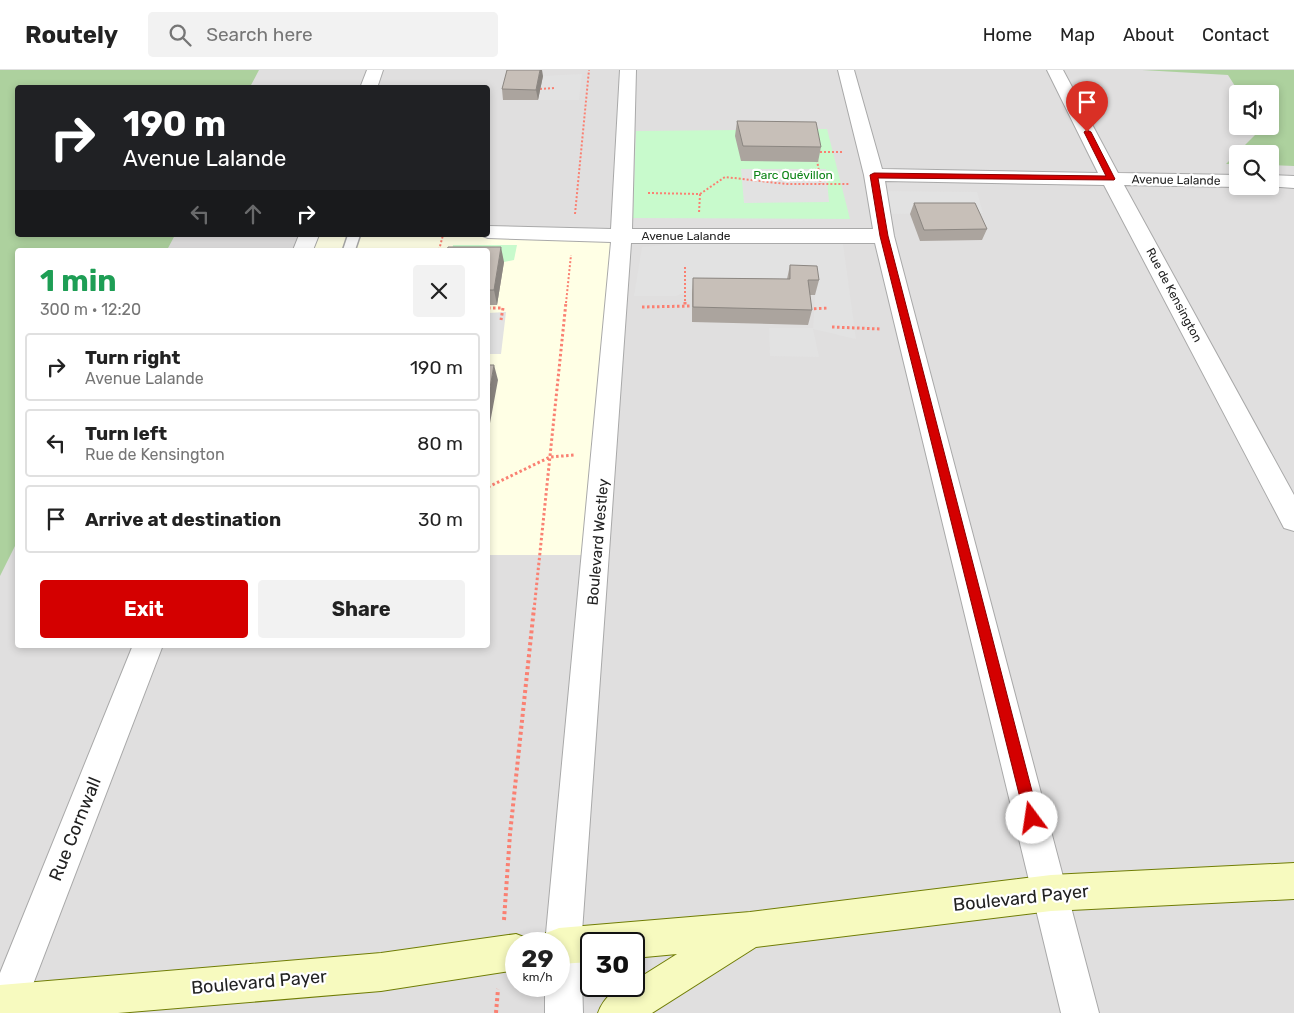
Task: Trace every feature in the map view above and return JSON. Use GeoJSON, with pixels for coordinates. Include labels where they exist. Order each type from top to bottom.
{"type":"FeatureCollection","features":[{"type":"Feature","properties":{"kind":"street"},"geometry":{"type":"LineString","coordinates":[[369,85],[375,70]]}},
{"type":"Feature","properties":{"kind":"street","name":"Boulevard Westley"},"geometry":{"type":"LineString","coordinates":[[562,932],[605,454],[622,236],[628,70]]}},
{"type":"Feature","properties":{"kind":"street"},"geometry":{"type":"LineString","coordinates":[[846,70],[875,179],[884,236],[1080,1013]]}},
{"type":"Feature","properties":{"kind":"street","name":"Rue de Kensington"},"geometry":{"type":"LineString","coordinates":[[1055,70],[1111,179],[1294,520]]}},
{"type":"Feature","properties":{"kind":"street","name":"Avenue Lalande"},"geometry":{"type":"LineString","coordinates":[[875,179],[1229,181]]}},
{"type":"Feature","properties":{"kind":"street"},"geometry":{"type":"LineString","coordinates":[[1279,181],[1294,182]]}},
{"type":"Feature","properties":{"kind":"street","name":"Avenue Lalande"},"geometry":{"type":"LineString","coordinates":[[490,232],[622,236],[884,236]]}},
{"type":"Feature","properties":{"kind":"street","name":"Rue Cornwall"},"geometry":{"type":"LineString","coordinates":[[3,1007],[147,648]]}},
{"type":"Feature","properties":{"kind":"street","name":"Boulevard Payer"},"geometry":{"type":"LineString","coordinates":[[570,945],[750,930],[1051,892],[1294,881]]}},
{"type":"Feature","properties":{"kind":"street","name":"Boulevard Payer"},"geometry":{"type":"LineString","coordinates":[[617,1013],[750,930]]}},
{"type":"Feature","properties":{"kind":"street","name":"Boulevard Payer"},"geometry":{"type":"LineString","coordinates":[[3,1007],[381,972],[505,955]]}},
{"type":"Feature","properties":{"kind":"street","name":"Boulevard Westley"},"geometry":{"type":"LineString","coordinates":[[563,997],[564,1013]]}},
{"type":"Feature","properties":{"kind":"path"},"geometry":{"type":"LineString","coordinates":[[509,932],[510,834],[589,70]]}},
{"type":"Feature","properties":{"kind":"path"},"geometry":{"type":"LineString","coordinates":[[540,89],[554,88]]}},
{"type":"Feature","properties":{"kind":"path"},"geometry":{"type":"LineString","coordinates":[[816,152],[821,184]]}},
{"type":"Feature","properties":{"kind":"path"},"geometry":{"type":"LineString","coordinates":[[624,193],[700,194],[725,177],[786,184],[821,184],[875,179]]}},
{"type":"Feature","properties":{"kind":"path"},"geometry":{"type":"LineString","coordinates":[[698,236],[700,194]]}},
{"type":"Feature","properties":{"kind":"path"},"geometry":{"type":"LineString","coordinates":[[685,267],[685,306]]}},
{"type":"Feature","properties":{"kind":"path"},"geometry":{"type":"LineString","coordinates":[[616,307],[692,306]]}},
{"type":"Feature","properties":{"kind":"path"},"geometry":{"type":"LineString","coordinates":[[490,308],[502,308],[501,320]]}},
{"type":"Feature","properties":{"kind":"path"},"geometry":{"type":"LineString","coordinates":[[806,309],[829,308]]}},
{"type":"Feature","properties":{"kind":"path"},"geometry":{"type":"LineString","coordinates":[[832,327],[908,330]]}},
{"type":"Feature","properties":{"kind":"path"},"geometry":{"type":"LineString","coordinates":[[490,486],[550,456],[605,454]]}},
{"type":"Feature","properties":{"kind":"shaded area"},"geometry":{"type":"Polygon","coordinates":[[[0,70],[1294,70],[1294,1013],[0,1013],[0,70]]]}},
{"type":"Feature","properties":{"kind":"shaded area"},"geometry":{"type":"Polygon","coordinates":[[[582,74],[579,100],[538,100],[543,76],[582,74]]]}},
{"type":"Feature","properties":{"kind":"shaded area"},"geometry":{"type":"Polygon","coordinates":[[[741,169],[826,169],[829,202],[744,203],[741,169]]]}},
{"type":"Feature","properties":{"kind":"shaded area"},"geometry":{"type":"Polygon","coordinates":[[[877,191],[977,192],[983,213],[880,214],[877,191]]]}},
{"type":"Feature","properties":{"kind":"shaded area"},"geometry":{"type":"Polygon","coordinates":[[[490,232],[622,236],[597,555],[490,555],[490,248],[304,248],[308,237],[490,237],[490,232]]]}},
{"type":"Feature","properties":{"kind":"shaded area"},"geometry":{"type":"Polygon","coordinates":[[[676,244],[843,244],[856,339],[813,329],[819,357],[770,356],[769,328],[813,328],[815,295],[692,289],[676,296],[634,296],[642,247],[676,244]]]}},
{"type":"Feature","properties":{"kind":"shaded area"},"geometry":{"type":"Polygon","coordinates":[[[506,312],[501,354],[490,354],[490,313],[506,312]]]}},
{"type":"Feature","properties":{"kind":"green space"},"geometry":{"type":"Polygon","coordinates":[[[0,70],[259,70],[251,85],[15,85],[15,237],[174,237],[168,248],[15,248],[15,546],[0,576],[0,70]]]}},
{"type":"Feature","properties":{"kind":"green space"},"geometry":{"type":"Polygon","coordinates":[[[1142,70],[1294,70],[1294,166],[1279,165],[1279,145],[1245,145],[1255,135],[1279,135],[1279,85],[1234,85],[1228,75],[1142,70]]]}},
{"type":"Feature","properties":{"kind":"green space","name":"Parc Quévillon"},"geometry":{"type":"Polygon","coordinates":[[[827,129],[850,219],[633,218],[636,131],[827,129]]]}},
{"type":"Feature","properties":{"kind":"green space"},"geometry":{"type":"Polygon","coordinates":[[[453,245],[517,245],[514,260],[504,262],[490,252],[490,248],[452,248],[453,245]]]}},
{"type":"Feature","properties":{"kind":"building"},"geometry":{"type":"Polygon","coordinates":[[[507,70],[540,70],[536,90],[502,89],[507,70]]]}},
{"type":"Feature","properties":{"kind":"building"},"geometry":{"type":"Polygon","coordinates":[[[737,121],[816,122],[821,147],[743,146],[737,121]]]}},
{"type":"Feature","properties":{"kind":"building"},"geometry":{"type":"Polygon","coordinates":[[[914,203],[975,203],[987,229],[924,230],[914,203]]]}},
{"type":"Feature","properties":{"kind":"building"},"geometry":{"type":"Polygon","coordinates":[[[501,247],[494,290],[490,290],[490,248],[448,248],[501,247]]]}},
{"type":"Feature","properties":{"kind":"building"},"geometry":{"type":"Polygon","coordinates":[[[790,265],[817,266],[819,280],[808,280],[812,310],[693,307],[693,278],[790,279],[790,265]]]}},
{"type":"Feature","properties":{"kind":"building"},"geometry":{"type":"Polygon","coordinates":[[[490,365],[494,365],[490,388],[490,365]]]}},
{"type":"Feature","properties":{"kind":"route"},"geometry":{"type":"LineString","coordinates":[[1032,818],[884,236],[874,175],[1111,179],[1087,132]]}}]}
